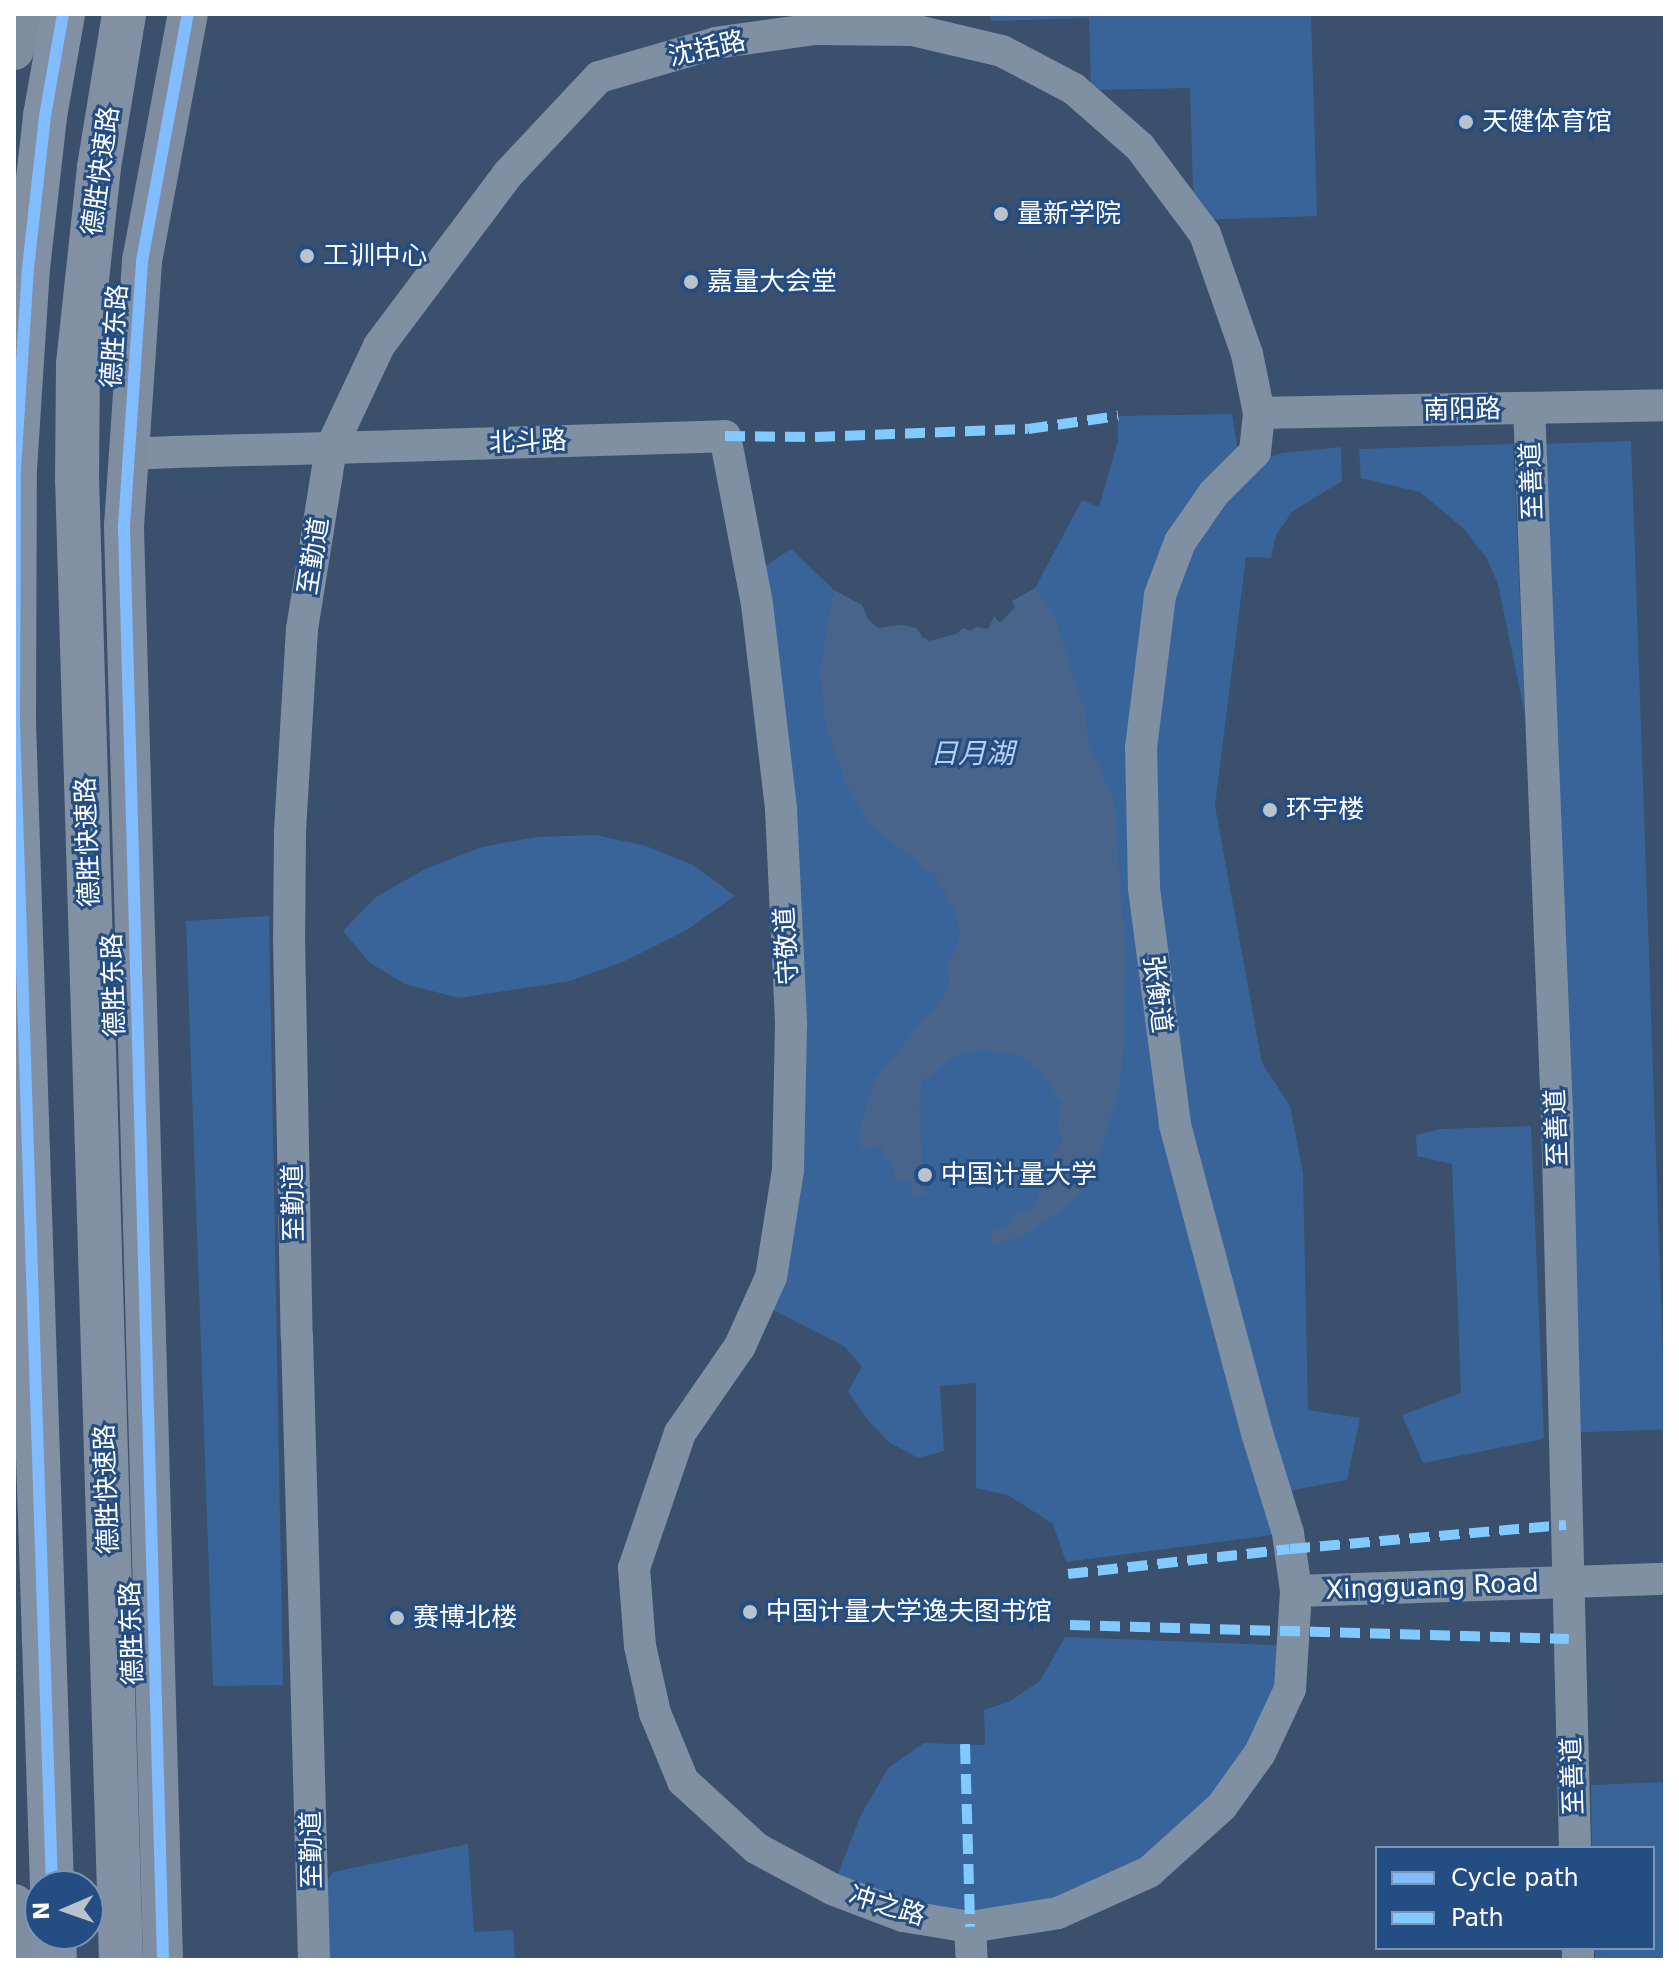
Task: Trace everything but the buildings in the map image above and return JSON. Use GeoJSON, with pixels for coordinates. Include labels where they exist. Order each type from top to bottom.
{"type":"FeatureCollection","features":[{"type":"Feature","properties":{"kind":"highway"},"geometry":{"type":"LineString","coordinates":[[51,1870],[18,986],[14,722],[15,469],[28,268],[45,116],[63,14]]}},
{"type":"Feature","properties":{"kind":"highway","name":"德胜快速路"},"geometry":{"type":"LineString","coordinates":[[121,1960],[77,480],[78,364],[99,167],[124,14]]}},
{"type":"Feature","properties":{"kind":"main road"},"geometry":{"type":"LineString","coordinates":[[14,50],[23,14]]}},
{"type":"Feature","properties":{"kind":"main road","name":"德胜东路"},"geometry":{"type":"LineString","coordinates":[[163,1955],[124,526],[142,261],[188,14]]}},
{"type":"Feature","properties":{"kind":"main road"},"geometry":{"type":"LineString","coordinates":[[99,1227],[135,926]]}},
{"type":"Feature","properties":{"kind":"main road"},"geometry":{"type":"LineString","coordinates":[[111,1632],[163,1955]]}},
{"type":"Feature","properties":{"kind":"main road"},"geometry":{"type":"LineString","coordinates":[[14,1904],[16,1960]]}},
{"type":"Feature","properties":{"kind":"street","name":"沈括路"},"geometry":{"type":"LineString","coordinates":[[331,448],[379,346],[508,174],[599,77],[716,43],[815,29],[913,30],[1002,51],[1074,89],[1140,147],[1205,234],[1247,354],[1259,413]]}},
{"type":"Feature","properties":{"kind":"street","name":"南阳路"},"geometry":{"type":"LineString","coordinates":[[1259,413],[1665,405]]}},
{"type":"Feature","properties":{"kind":"street","name":"至善道"},"geometry":{"type":"LineString","coordinates":[[1529,408],[1557,1113],[1575,1846]]}},
{"type":"Feature","properties":{"kind":"street","name":"张衡道"},"geometry":{"type":"LineString","coordinates":[[1259,413],[1255,452],[1214,493],[1180,542],[1160,595],[1141,748],[1144,887],[1175,1124],[1257,1433],[1288,1533],[1296,1591]]}},
{"type":"Feature","properties":{"kind":"street","name":"北斗路"},"geometry":{"type":"LineString","coordinates":[[129,454],[725,436]]}},
{"type":"Feature","properties":{"kind":"street","name":"守敬道"},"geometry":{"type":"LineString","coordinates":[[680,1433],[740,1346],[771,1277],[788,1170],[791,1025],[781,809],[757,604],[725,436]]}},
{"type":"Feature","properties":{"kind":"street","name":"至勤道"},"geometry":{"type":"LineString","coordinates":[[314,1960],[289,937],[290,832],[302,629],[331,448]]}},
{"type":"Feature","properties":{"kind":"street","name":"冲之路"},"geometry":{"type":"LineString","coordinates":[[680,1433],[634,1568],[640,1646],[655,1713],[683,1781],[756,1848],[832,1889],[903,1916],[970,1927],[1058,1913],[1149,1872],[1222,1806],[1260,1753],[1290,1689],[1296,1591]]}},
{"type":"Feature","properties":{"kind":"street","name":"Xingguang Road"},"geometry":{"type":"LineString","coordinates":[[1296,1591],[1665,1579]]}},
{"type":"Feature","properties":{"kind":"street"},"geometry":{"type":"LineString","coordinates":[[970,1927],[972,1960]]}},
{"type":"Feature","properties":{"kind":"shaded area"},"geometry":{"type":"Polygon","coordinates":[[[991,14],[1311,14],[1317,216],[1194,220],[1190,88],[1091,90],[1089,18],[991,21],[991,14]]]}},
{"type":"Feature","properties":{"kind":"shaded area"},"geometry":{"type":"Polygon","coordinates":[[[1232,414],[1240,467],[1282,453],[1341,447],[1342,481],[1292,512],[1276,535],[1271,558],[1246,557],[1215,806],[1262,1063],[1290,1106],[1303,1173],[1308,1410],[1360,1418],[1347,1480],[1277,1493],[1288,1533],[1066,1562],[1053,1524],[1008,1495],[976,1488],[976,1383],[940,1386],[944,1451],[918,1458],[889,1442],[867,1419],[848,1391],[862,1367],[844,1346],[759,1303],[788,1170],[752,575],[791,549],[834,590],[878,663],[1010,658],[1035,588],[1082,500],[1099,507],[1118,440],[1118,416],[1232,414]]]}},
{"type":"Feature","properties":{"kind":"shaded area"},"geometry":{"type":"Polygon","coordinates":[[[1631,441],[1665,1429],[1581,1432],[1546,444],[1631,441]]]}},
{"type":"Feature","properties":{"kind":"shaded area"},"geometry":{"type":"Polygon","coordinates":[[[1513,444],[1525,715],[1498,584],[1487,559],[1465,530],[1420,492],[1361,478],[1359,449],[1513,444]]]}},
{"type":"Feature","properties":{"kind":"shaded area"},"geometry":{"type":"Polygon","coordinates":[[[596,835],[646,846],[693,865],[735,896],[687,930],[625,961],[570,981],[459,998],[405,984],[370,963],[343,931],[376,897],[425,869],[482,847],[536,837],[596,835]]]}},
{"type":"Feature","properties":{"kind":"shaded area"},"geometry":{"type":"Polygon","coordinates":[[[269,916],[283,1685],[213,1686],[186,921],[269,916]]]}},
{"type":"Feature","properties":{"kind":"shaded area"},"geometry":{"type":"Polygon","coordinates":[[[1531,1126],[1544,1439],[1423,1463],[1402,1415],[1461,1393],[1452,1164],[1417,1156],[1416,1135],[1441,1129],[1531,1126]]]}},
{"type":"Feature","properties":{"kind":"shaded area"},"geometry":{"type":"Polygon","coordinates":[[[1065,1637],[1295,1646],[1260,1753],[1149,1872],[970,1927],[832,1889],[860,1817],[888,1768],[924,1743],[985,1745],[984,1710],[1010,1701],[1040,1681],[1065,1637]]]}},
{"type":"Feature","properties":{"kind":"shaded area"},"geometry":{"type":"Polygon","coordinates":[[[1665,1782],[1665,1960],[1595,1960],[1595,1950],[1655,1950],[1655,1846],[1592,1846],[1591,1785],[1665,1782]]]}},
{"type":"Feature","properties":{"kind":"shaded area"},"geometry":{"type":"Polygon","coordinates":[[[468,1844],[474,1932],[513,1930],[515,1960],[326,1960],[323,1887],[333,1872],[468,1844]]]}},
{"type":"Feature","properties":{"kind":"water","name":"日月湖"},"geometry":{"type":"Polygon","coordinates":[[[1035,588],[1055,618],[1086,716],[1088,743],[1114,799],[1125,950],[1123,1056],[1119,1093],[1091,1178],[1070,1205],[1026,1235],[992,1245],[991,1231],[1007,1226],[1015,1212],[1021,1214],[1035,1206],[1040,1188],[1052,1177],[1055,1168],[1052,1156],[1062,1141],[1058,1124],[1062,1100],[1057,1099],[1043,1072],[1016,1055],[983,1049],[950,1059],[923,1081],[919,1105],[925,1195],[912,1197],[910,1179],[895,1181],[892,1160],[884,1159],[882,1146],[861,1148],[861,1124],[875,1079],[945,994],[950,978],[946,968],[958,946],[959,933],[956,913],[937,877],[870,826],[846,784],[825,723],[820,668],[834,590],[862,605],[868,619],[878,628],[901,625],[917,628],[922,637],[930,641],[956,634],[963,628],[970,631],[977,627],[988,629],[994,616],[1000,623],[1015,607],[1012,601],[1035,588]]]}},
{"type":"Feature","properties":{"kind":"marked path"},"geometry":{"type":"LineString","coordinates":[[725,436],[815,437],[1028,429],[1118,416]]}},
{"type":"Feature","properties":{"kind":"marked path"},"geometry":{"type":"LineString","coordinates":[[1068,1574],[1290,1549],[1566,1525]]}},
{"type":"Feature","properties":{"kind":"marked path"},"geometry":{"type":"LineString","coordinates":[[1070,1625],[1569,1639]]}},
{"type":"Feature","properties":{"kind":"marked path"},"geometry":{"type":"LineString","coordinates":[[965,1744],[970,1927]]}},
{"type":"Feature","properties":{"kind":"cycle path"},"geometry":{"type":"LineString","coordinates":[[51,1870],[14,722],[15,469],[28,268],[45,116],[63,14]]}},
{"type":"Feature","properties":{"kind":"cycle path"},"geometry":{"type":"LineString","coordinates":[[163,1960],[124,526],[142,261],[188,14]]}},
{"type":"Feature","properties":{"kind":"place","name":"天健体育馆"},"geometry":{"type":"Point","coordinates":[1466,122]}},
{"type":"Feature","properties":{"kind":"place","name":"量新学院"},"geometry":{"type":"Point","coordinates":[1001,214]}},
{"type":"Feature","properties":{"kind":"place","name":"工训中心"},"geometry":{"type":"Point","coordinates":[307,256]}},
{"type":"Feature","properties":{"kind":"place","name":"嘉量大会堂"},"geometry":{"type":"Point","coordinates":[691,282]}},
{"type":"Feature","properties":{"kind":"place","name":"环宇楼"},"geometry":{"type":"Point","coordinates":[1270,810]}},
{"type":"Feature","properties":{"kind":"place","name":"中国计量大学"},"geometry":{"type":"Point","coordinates":[925,1175]}},
{"type":"Feature","properties":{"kind":"place","name":"中国计量大学逸夫图书馆"},"geometry":{"type":"Point","coordinates":[750,1612]}},
{"type":"Feature","properties":{"kind":"place","name":"赛博北楼"},"geometry":{"type":"Point","coordinates":[397,1618]}}]}
